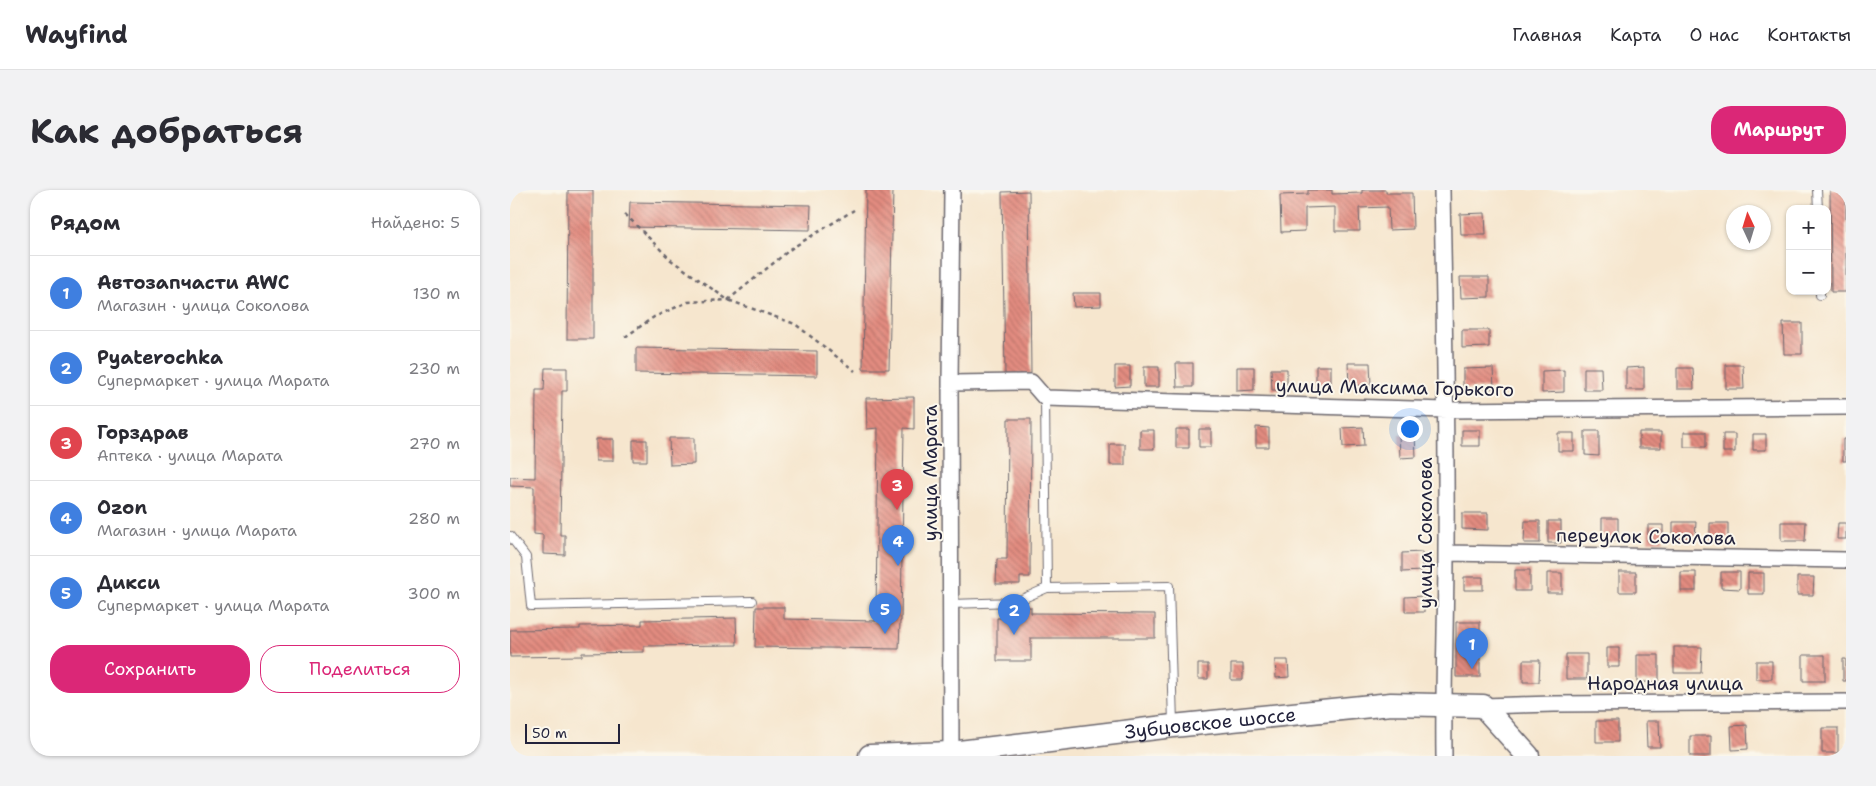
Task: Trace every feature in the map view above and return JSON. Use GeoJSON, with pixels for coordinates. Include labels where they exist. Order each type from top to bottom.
{"type":"FeatureCollection","features":[{"type":"Feature","properties":{"kind":"main road","name":"Зубцовское шоссе"},"geometry":{"type":"LineString","coordinates":[[870,756],[951,755],[1173,726],[1390,704],[1483,706]]}},
{"type":"Feature","properties":{"kind":"main road"},"geometry":{"type":"LineString","coordinates":[[1483,706],[1528,756]]}},
{"type":"Feature","properties":{"kind":"street","name":"улица Марата"},"geometry":{"type":"LineString","coordinates":[[951,755],[950,382],[952,190]]}},
{"type":"Feature","properties":{"kind":"street","name":"улица Соколова"},"geometry":{"type":"LineString","coordinates":[[1442,190],[1446,410],[1444,756]]}},
{"type":"Feature","properties":{"kind":"street"},"geometry":{"type":"LineString","coordinates":[[950,382],[1031,382],[1045,398]]}},
{"type":"Feature","properties":{"kind":"street","name":"улица Максима Горького"},"geometry":{"type":"LineString","coordinates":[[1045,398],[1446,410],[1846,407]]}},
{"type":"Feature","properties":{"kind":"street","name":"переулок Соколова"},"geometry":{"type":"LineString","coordinates":[[1446,553],[1846,560]]}},
{"type":"Feature","properties":{"kind":"street","name":"Народная улица"},"geometry":{"type":"LineString","coordinates":[[1483,706],[1846,702]]}},
{"type":"Feature","properties":{"kind":"lane"},"geometry":{"type":"LineString","coordinates":[[1817,190],[1818,205]]}},
{"type":"Feature","properties":{"kind":"lane"},"geometry":{"type":"LineString","coordinates":[[1045,398],[1047,588]]}},
{"type":"Feature","properties":{"kind":"lane"},"geometry":{"type":"LineString","coordinates":[[510,536],[526,557],[531,606],[752,601]]}},
{"type":"Feature","properties":{"kind":"lane"},"geometry":{"type":"LineString","coordinates":[[950,604],[1015,602],[1047,588],[1169,586],[1173,726]]}},
{"type":"Feature","properties":{"kind":"path"},"geometry":{"type":"LineString","coordinates":[[625,337],[654,317],[688,302],[728,300],[792,248],[854,210]]}},
{"type":"Feature","properties":{"kind":"path"},"geometry":{"type":"LineString","coordinates":[[625,214],[671,260],[728,300],[795,324],[855,371]]}},
{"type":"Feature","properties":{"kind":"building"},"geometry":{"type":"Polygon","coordinates":[[[568,190],[593,190],[593,339],[567,339],[568,190]]]}},
{"type":"Feature","properties":{"kind":"building"},"geometry":{"type":"Polygon","coordinates":[[[866,190],[893,190],[889,369],[863,369],[866,190]]]}},
{"type":"Feature","properties":{"kind":"building"},"geometry":{"type":"Polygon","coordinates":[[[1308,190],[1332,190],[1332,194],[1362,193],[1362,190],[1386,190],[1386,193],[1412,193],[1413,229],[1389,230],[1388,207],[1359,208],[1360,231],[1335,231],[1335,207],[1305,208],[1305,231],[1281,232],[1280,195],[1308,194],[1308,190]]]}},
{"type":"Feature","properties":{"kind":"building"},"geometry":{"type":"Polygon","coordinates":[[[1830,190],[1846,190],[1846,292],[1831,292],[1830,190]]]}},
{"type":"Feature","properties":{"kind":"building"},"geometry":{"type":"Polygon","coordinates":[[[1029,191],[1031,374],[1005,374],[1002,192],[1029,191]]]}},
{"type":"Feature","properties":{"kind":"building"},"geometry":{"type":"Polygon","coordinates":[[[630,202],[811,205],[810,230],[629,227],[630,202]]]}},
{"type":"Feature","properties":{"kind":"building"},"geometry":{"type":"Polygon","coordinates":[[[1485,213],[1486,235],[1461,235],[1460,214],[1485,213]]]}},
{"type":"Feature","properties":{"kind":"building"},"geometry":{"type":"Polygon","coordinates":[[[1460,277],[1489,277],[1489,297],[1461,298],[1460,277]]]}},
{"type":"Feature","properties":{"kind":"building"},"geometry":{"type":"Polygon","coordinates":[[[1073,293],[1101,293],[1101,306],[1074,307],[1073,293]]]}},
{"type":"Feature","properties":{"kind":"building"},"geometry":{"type":"Polygon","coordinates":[[[1783,323],[1802,323],[1802,354],[1784,354],[1783,323]]]}},
{"type":"Feature","properties":{"kind":"building"},"geometry":{"type":"Polygon","coordinates":[[[1462,330],[1489,330],[1489,347],[1462,348],[1462,330]]]}},
{"type":"Feature","properties":{"kind":"building"},"geometry":{"type":"Polygon","coordinates":[[[636,348],[817,351],[817,376],[636,373],[636,348]]]}},
{"type":"Feature","properties":{"kind":"building"},"geometry":{"type":"Polygon","coordinates":[[[1176,363],[1193,363],[1193,387],[1177,387],[1176,363]]]}},
{"type":"Feature","properties":{"kind":"building"},"geometry":{"type":"Polygon","coordinates":[[[1348,363],[1370,363],[1371,385],[1349,386],[1348,363]]]}},
{"type":"Feature","properties":{"kind":"building"},"geometry":{"type":"Polygon","coordinates":[[[1726,365],[1743,365],[1744,389],[1726,389],[1726,365]]]}},
{"type":"Feature","properties":{"kind":"building"},"geometry":{"type":"Polygon","coordinates":[[[1115,366],[1130,366],[1130,386],[1115,387],[1115,366]]]}},
{"type":"Feature","properties":{"kind":"building"},"geometry":{"type":"Polygon","coordinates":[[[1316,366],[1331,366],[1331,389],[1316,390],[1316,366]]]}},
{"type":"Feature","properties":{"kind":"building"},"geometry":{"type":"Polygon","coordinates":[[[1144,367],[1159,367],[1159,387],[1144,387],[1144,367]]]}},
{"type":"Feature","properties":{"kind":"building"},"geometry":{"type":"Polygon","coordinates":[[[1237,367],[1254,367],[1254,390],[1237,391],[1237,367]]]}},
{"type":"Feature","properties":{"kind":"building"},"geometry":{"type":"Polygon","coordinates":[[[1644,367],[1644,390],[1626,390],[1626,368],[1644,367]]]}},
{"type":"Feature","properties":{"kind":"building"},"geometry":{"type":"Polygon","coordinates":[[[545,368],[567,368],[567,391],[562,391],[560,535],[565,535],[565,555],[543,554],[543,535],[534,534],[534,487],[510,486],[510,477],[535,478],[536,390],[544,390],[545,368]]]}},
{"type":"Feature","properties":{"kind":"building"},"geometry":{"type":"Polygon","coordinates":[[[1493,368],[1494,388],[1463,389],[1463,369],[1493,368]]]}},
{"type":"Feature","properties":{"kind":"building"},"geometry":{"type":"Polygon","coordinates":[[[1584,368],[1601,368],[1602,390],[1584,390],[1584,368]]]}},
{"type":"Feature","properties":{"kind":"building"},"geometry":{"type":"Polygon","coordinates":[[[1677,368],[1693,368],[1694,389],[1677,389],[1677,368]]]}},
{"type":"Feature","properties":{"kind":"building"},"geometry":{"type":"Polygon","coordinates":[[[1271,369],[1287,369],[1287,390],[1272,390],[1271,369]]]}},
{"type":"Feature","properties":{"kind":"building"},"geometry":{"type":"Polygon","coordinates":[[[1564,370],[1564,392],[1542,393],[1542,371],[1564,370]]]}},
{"type":"Feature","properties":{"kind":"building"},"geometry":{"type":"Polygon","coordinates":[[[914,397],[914,429],[904,428],[899,649],[755,647],[756,607],[784,607],[784,619],[876,621],[878,428],[867,429],[866,398],[914,397]]]}},
{"type":"Feature","properties":{"kind":"building"},"geometry":{"type":"Polygon","coordinates":[[[1008,419],[1031,419],[1030,577],[1020,577],[1020,584],[996,584],[997,559],[1007,559],[1008,419]]]}},
{"type":"Feature","properties":{"kind":"building"},"geometry":{"type":"Polygon","coordinates":[[[1256,427],[1269,428],[1269,447],[1256,447],[1256,427]]]}},
{"type":"Feature","properties":{"kind":"building"},"geometry":{"type":"Polygon","coordinates":[[[1363,427],[1364,446],[1343,447],[1342,428],[1363,427]]]}},
{"type":"Feature","properties":{"kind":"building"},"geometry":{"type":"Polygon","coordinates":[[[1176,429],[1189,429],[1189,448],[1176,448],[1176,429]]]}},
{"type":"Feature","properties":{"kind":"building"},"geometry":{"type":"Polygon","coordinates":[[[1199,429],[1211,429],[1211,447],[1199,447],[1199,429]]]}},
{"type":"Feature","properties":{"kind":"building"},"geometry":{"type":"Polygon","coordinates":[[[1140,430],[1154,430],[1154,449],[1140,449],[1140,430]]]}},
{"type":"Feature","properties":{"kind":"building"},"geometry":{"type":"Polygon","coordinates":[[[1462,430],[1480,430],[1480,446],[1462,446],[1462,430]]]}},
{"type":"Feature","properties":{"kind":"building"},"geometry":{"type":"Polygon","coordinates":[[[1585,431],[1599,431],[1599,456],[1585,455],[1585,431]]]}},
{"type":"Feature","properties":{"kind":"building"},"geometry":{"type":"Polygon","coordinates":[[[1639,432],[1661,432],[1661,448],[1639,448],[1639,432]]]}},
{"type":"Feature","properties":{"kind":"building"},"geometry":{"type":"Polygon","coordinates":[[[1684,432],[1706,432],[1706,447],[1684,447],[1684,432]]]}},
{"type":"Feature","properties":{"kind":"building"},"geometry":{"type":"Polygon","coordinates":[[[1558,433],[1574,433],[1574,451],[1558,451],[1558,433]]]}},
{"type":"Feature","properties":{"kind":"building"},"geometry":{"type":"Polygon","coordinates":[[[1723,434],[1735,434],[1735,452],[1723,452],[1723,434]]]}},
{"type":"Feature","properties":{"kind":"building"},"geometry":{"type":"Polygon","coordinates":[[[1753,434],[1766,434],[1766,450],[1753,450],[1753,434]]]}},
{"type":"Feature","properties":{"kind":"building"},"geometry":{"type":"Polygon","coordinates":[[[1399,435],[1415,435],[1416,457],[1400,458],[1399,435]]]}},
{"type":"Feature","properties":{"kind":"building"},"geometry":{"type":"Polygon","coordinates":[[[669,438],[694,438],[694,464],[670,465],[669,438]]]}},
{"type":"Feature","properties":{"kind":"building"},"geometry":{"type":"Polygon","coordinates":[[[596,439],[613,439],[613,461],[596,461],[596,439]]]}},
{"type":"Feature","properties":{"kind":"building"},"geometry":{"type":"Polygon","coordinates":[[[1843,439],[1846,439],[1846,461],[1843,461],[1843,439]]]}},
{"type":"Feature","properties":{"kind":"building"},"geometry":{"type":"Polygon","coordinates":[[[633,440],[647,440],[647,461],[633,461],[633,440]]]}},
{"type":"Feature","properties":{"kind":"building"},"geometry":{"type":"Polygon","coordinates":[[[1110,444],[1125,444],[1125,465],[1110,465],[1110,444]]]}},
{"type":"Feature","properties":{"kind":"building"},"geometry":{"type":"Polygon","coordinates":[[[1462,513],[1488,513],[1488,530],[1462,529],[1462,513]]]}},
{"type":"Feature","properties":{"kind":"building"},"geometry":{"type":"Polygon","coordinates":[[[1602,518],[1618,518],[1618,540],[1602,540],[1602,518]]]}},
{"type":"Feature","properties":{"kind":"building"},"geometry":{"type":"Polygon","coordinates":[[[1525,521],[1540,521],[1540,543],[1524,543],[1525,521]]]}},
{"type":"Feature","properties":{"kind":"building"},"geometry":{"type":"Polygon","coordinates":[[[1548,521],[1561,521],[1561,543],[1548,543],[1548,521]]]}},
{"type":"Feature","properties":{"kind":"building"},"geometry":{"type":"Polygon","coordinates":[[[1673,522],[1696,522],[1695,539],[1673,539],[1673,522]]]}},
{"type":"Feature","properties":{"kind":"building"},"geometry":{"type":"Polygon","coordinates":[[[1781,522],[1806,522],[1805,541],[1781,541],[1781,522]]]}},
{"type":"Feature","properties":{"kind":"building"},"geometry":{"type":"Polygon","coordinates":[[[1710,523],[1728,523],[1728,541],[1710,541],[1710,523]]]}},
{"type":"Feature","properties":{"kind":"building"},"geometry":{"type":"Polygon","coordinates":[[[1838,523],[1846,523],[1846,539],[1837,539],[1838,523]]]}},
{"type":"Feature","properties":{"kind":"building"},"geometry":{"type":"Polygon","coordinates":[[[1648,525],[1663,525],[1663,541],[1648,541],[1648,525]]]}},
{"type":"Feature","properties":{"kind":"building"},"geometry":{"type":"Polygon","coordinates":[[[1422,552],[1422,571],[1402,572],[1402,553],[1422,552]]]}},
{"type":"Feature","properties":{"kind":"building"},"geometry":{"type":"Polygon","coordinates":[[[1515,570],[1530,570],[1530,591],[1515,591],[1515,570]]]}},
{"type":"Feature","properties":{"kind":"building"},"geometry":{"type":"Polygon","coordinates":[[[1619,572],[1636,572],[1636,592],[1619,592],[1619,572]]]}},
{"type":"Feature","properties":{"kind":"building"},"geometry":{"type":"Polygon","coordinates":[[[1681,572],[1696,572],[1696,591],[1681,591],[1681,572]]]}},
{"type":"Feature","properties":{"kind":"building"},"geometry":{"type":"Polygon","coordinates":[[[1721,572],[1740,572],[1740,589],[1721,588],[1721,572]]]}},
{"type":"Feature","properties":{"kind":"building"},"geometry":{"type":"Polygon","coordinates":[[[1547,573],[1562,573],[1562,593],[1547,593],[1547,573]]]}},
{"type":"Feature","properties":{"kind":"building"},"geometry":{"type":"Polygon","coordinates":[[[1748,573],[1764,573],[1764,594],[1748,594],[1748,573]]]}},
{"type":"Feature","properties":{"kind":"building"},"geometry":{"type":"Polygon","coordinates":[[[1464,577],[1483,577],[1483,590],[1464,590],[1464,577]]]}},
{"type":"Feature","properties":{"kind":"building"},"geometry":{"type":"Polygon","coordinates":[[[1797,577],[1814,577],[1813,595],[1797,595],[1797,577]]]}},
{"type":"Feature","properties":{"kind":"building"},"geometry":{"type":"Polygon","coordinates":[[[1424,596],[1424,612],[1405,612],[1405,597],[1424,596]]]}},
{"type":"Feature","properties":{"kind":"building"},"geometry":{"type":"Polygon","coordinates":[[[1010,607],[1031,607],[1031,613],[1155,614],[1155,638],[1031,638],[1031,661],[997,661],[997,618],[1010,618],[1010,607]]]}},
{"type":"Feature","properties":{"kind":"building"},"geometry":{"type":"Polygon","coordinates":[[[736,618],[737,645],[644,646],[644,652],[582,653],[582,656],[510,657],[510,630],[580,629],[580,626],[642,625],[642,620],[736,618]]]}},
{"type":"Feature","properties":{"kind":"building"},"geometry":{"type":"Polygon","coordinates":[[[1456,622],[1480,622],[1480,677],[1456,677],[1456,622]]]}},
{"type":"Feature","properties":{"kind":"building"},"geometry":{"type":"Polygon","coordinates":[[[1674,647],[1702,647],[1701,673],[1674,673],[1674,647]]]}},
{"type":"Feature","properties":{"kind":"building"},"geometry":{"type":"Polygon","coordinates":[[[1607,648],[1619,648],[1619,667],[1607,667],[1607,648]]]}},
{"type":"Feature","properties":{"kind":"building"},"geometry":{"type":"Polygon","coordinates":[[[1566,654],[1587,654],[1587,679],[1566,679],[1566,654]]]}},
{"type":"Feature","properties":{"kind":"building"},"geometry":{"type":"Polygon","coordinates":[[[1637,655],[1659,655],[1659,682],[1637,682],[1637,655]]]}},
{"type":"Feature","properties":{"kind":"building"},"geometry":{"type":"Polygon","coordinates":[[[1803,655],[1825,655],[1825,681],[1803,681],[1803,655]]]}},
{"type":"Feature","properties":{"kind":"building"},"geometry":{"type":"Polygon","coordinates":[[[1843,659],[1846,659],[1846,681],[1843,681],[1843,659]]]}},
{"type":"Feature","properties":{"kind":"building"},"geometry":{"type":"Polygon","coordinates":[[[1275,660],[1288,660],[1289,677],[1276,678],[1275,660]]]}},
{"type":"Feature","properties":{"kind":"building"},"geometry":{"type":"Polygon","coordinates":[[[1523,660],[1540,660],[1539,682],[1523,682],[1523,660]]]}},
{"type":"Feature","properties":{"kind":"building"},"geometry":{"type":"Polygon","coordinates":[[[1756,661],[1772,661],[1772,679],[1756,679],[1756,661]]]}},
{"type":"Feature","properties":{"kind":"building"},"geometry":{"type":"Polygon","coordinates":[[[1198,664],[1208,664],[1208,679],[1198,679],[1198,664]]]}},
{"type":"Feature","properties":{"kind":"building"},"geometry":{"type":"Polygon","coordinates":[[[1231,664],[1243,664],[1243,680],[1231,680],[1231,664]]]}},
{"type":"Feature","properties":{"kind":"building"},"geometry":{"type":"Polygon","coordinates":[[[1596,721],[1618,721],[1618,742],[1596,742],[1596,721]]]}},
{"type":"Feature","properties":{"kind":"building"},"geometry":{"type":"Polygon","coordinates":[[[1646,721],[1659,721],[1660,747],[1647,747],[1646,721]]]}},
{"type":"Feature","properties":{"kind":"building"},"geometry":{"type":"Polygon","coordinates":[[[1747,725],[1748,749],[1732,750],[1731,726],[1747,725]]]}},
{"type":"Feature","properties":{"kind":"building"},"geometry":{"type":"Polygon","coordinates":[[[1822,728],[1838,728],[1838,753],[1822,753],[1822,728]]]}},
{"type":"Feature","properties":{"kind":"building"},"geometry":{"type":"Polygon","coordinates":[[[1690,736],[1711,736],[1711,756],[1690,756],[1690,736]]]}},
{"type":"Feature","properties":{"kind":"place","name":"Горздрав"},"geometry":{"type":"Point","coordinates":[897,510]}},
{"type":"Feature","properties":{"kind":"place","name":"Ozon"},"geometry":{"type":"Point","coordinates":[898,566]}},
{"type":"Feature","properties":{"kind":"place","name":"Дикси"},"geometry":{"type":"Point","coordinates":[885,634]}},
{"type":"Feature","properties":{"kind":"place","name":"Pyaterochka"},"geometry":{"type":"Point","coordinates":[1014,635]}},
{"type":"Feature","properties":{"kind":"place","name":"Автозапчасти AWC"},"geometry":{"type":"Point","coordinates":[1472,669]}}]}
